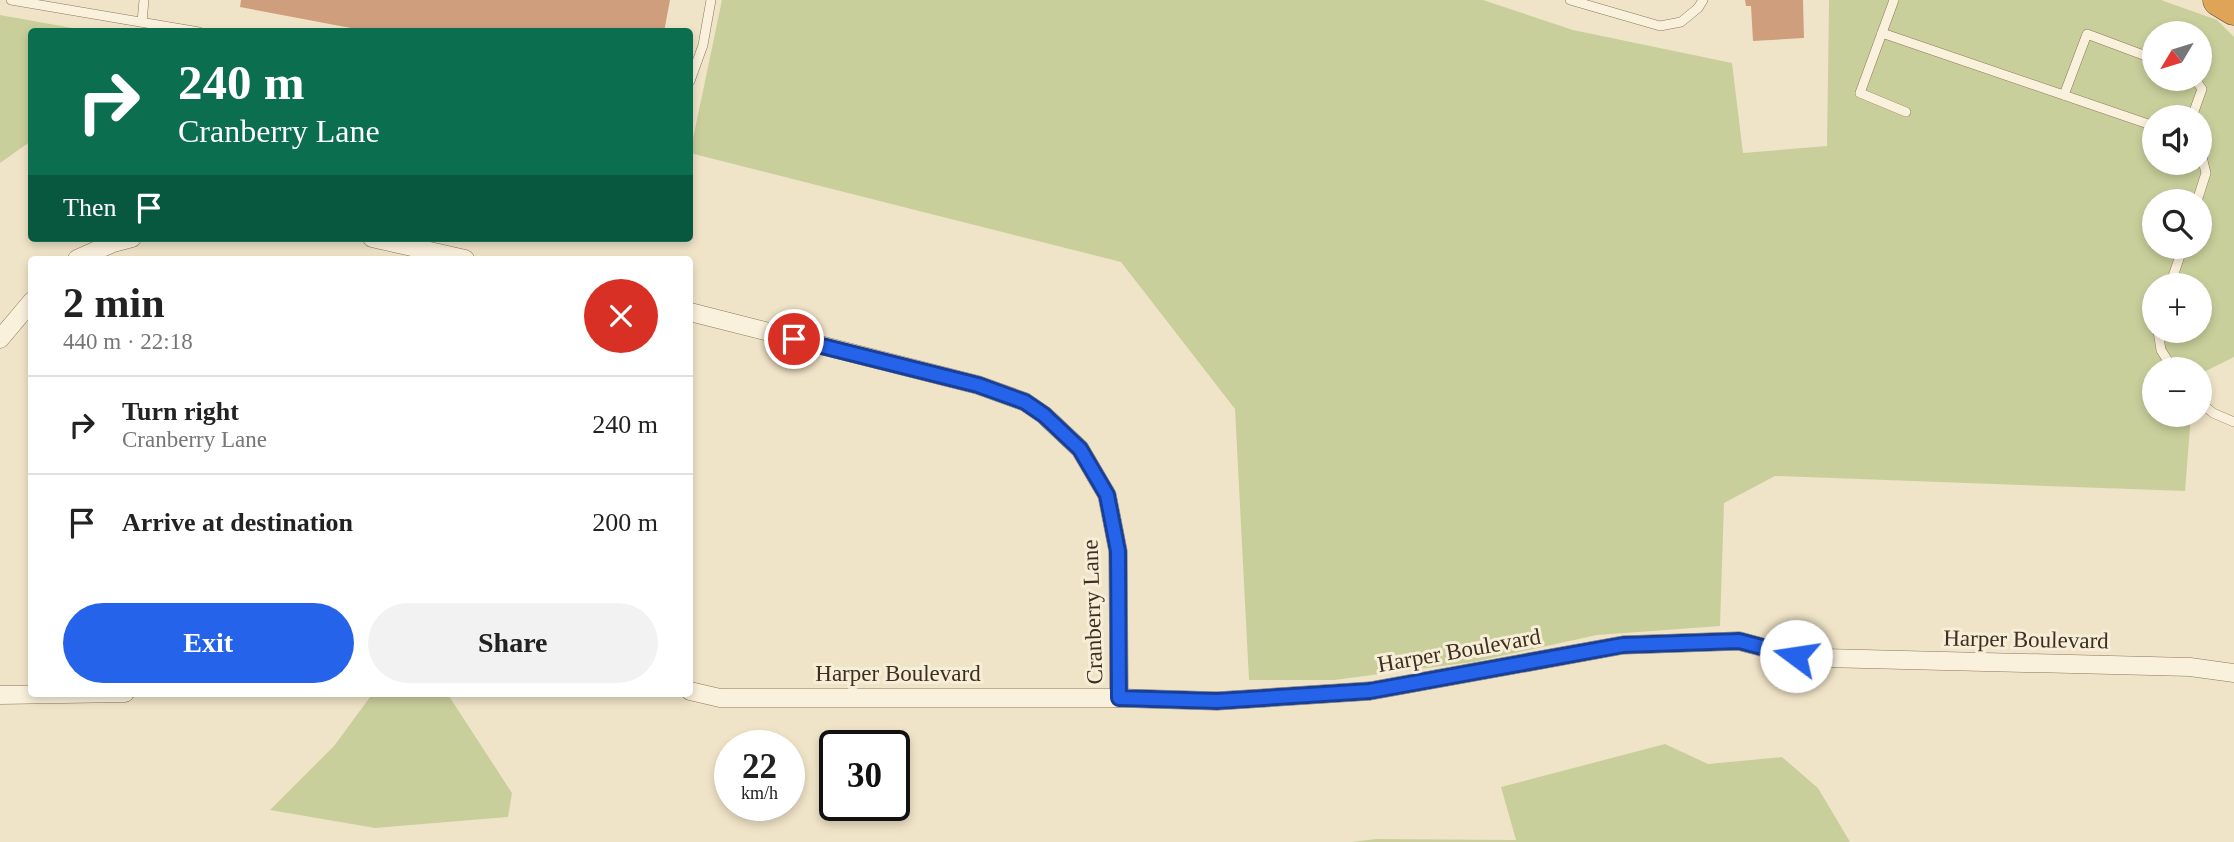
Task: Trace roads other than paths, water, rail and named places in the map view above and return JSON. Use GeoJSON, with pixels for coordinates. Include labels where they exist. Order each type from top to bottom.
{"type":"FeatureCollection","features":[{"type":"Feature","properties":{"kind":"highway"},"geometry":{"type":"LineString","coordinates":[[2219,0],[2234,9]]}},
{"type":"Feature","properties":{"kind":"street"},"geometry":{"type":"LineString","coordinates":[[84,256],[117,242]]}},
{"type":"Feature","properties":{"kind":"street"},"geometry":{"type":"LineString","coordinates":[[390,242],[452,256]]}},
{"type":"Feature","properties":{"kind":"street"},"geometry":{"type":"LineString","coordinates":[[0,339],[28,306]]}},
{"type":"Feature","properties":{"kind":"street","name":"Cranberry Lane"},"geometry":{"type":"LineString","coordinates":[[693,313],[978,385],[1025,402],[1044,415],[1080,449],[1107,495],[1118,551],[1119,698]]}},
{"type":"Feature","properties":{"kind":"street","name":"Harper Boulevard"},"geometry":{"type":"LineString","coordinates":[[693,692],[720,698],[1119,698],[1217,701],[1370,691],[1623,645],[1701,641],[1739,641],[1796,656],[1824,658],[2190,667],[2234,673]]}},
{"type":"Feature","properties":{"kind":"street"},"geometry":{"type":"LineString","coordinates":[[0,695],[28,695]]}},
{"type":"Feature","properties":{"kind":"lane"},"geometry":{"type":"LineString","coordinates":[[11,0],[177,28]]}},
{"type":"Feature","properties":{"kind":"lane"},"geometry":{"type":"LineString","coordinates":[[142,22],[144,0]]}},
{"type":"Feature","properties":{"kind":"lane"},"geometry":{"type":"LineString","coordinates":[[693,73],[703,45],[711,0]]}},
{"type":"Feature","properties":{"kind":"lane"},"geometry":{"type":"LineString","coordinates":[[1570,0],[1660,26],[1681,22],[1698,8],[1703,0]]}},
{"type":"Feature","properties":{"kind":"lane"},"geometry":{"type":"LineString","coordinates":[[1894,0],[1860,93],[1906,112]]}},
{"type":"Feature","properties":{"kind":"lane"},"geometry":{"type":"LineString","coordinates":[[1882,33],[2142,122]]}},
{"type":"Feature","properties":{"kind":"lane"},"geometry":{"type":"LineString","coordinates":[[2064,95],[2087,34],[2142,55]]}},
{"type":"Feature","properties":{"kind":"lane"},"geometry":{"type":"LineString","coordinates":[[2212,412],[2234,422]]}}]}
